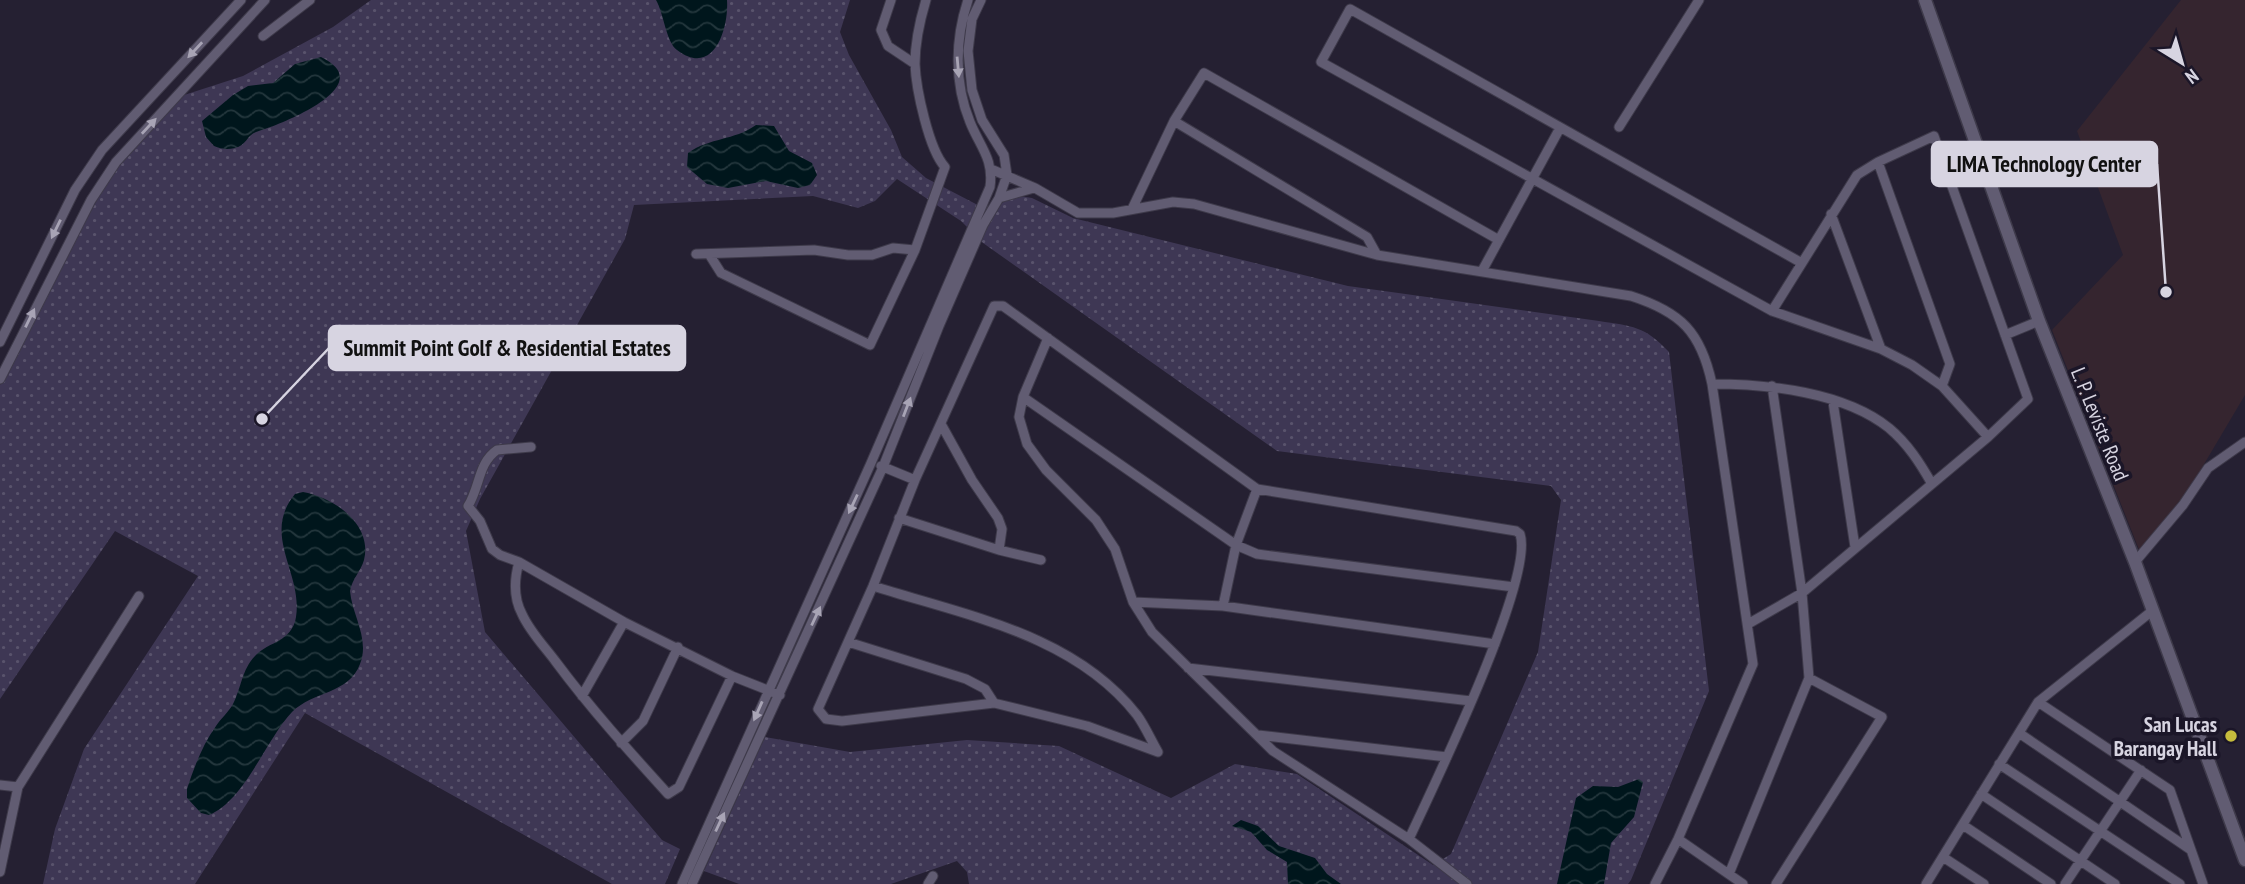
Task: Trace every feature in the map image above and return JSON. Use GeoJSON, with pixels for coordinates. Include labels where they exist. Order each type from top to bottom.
{"type":"FeatureCollection","features":[{"type":"Feature","properties":{"kind":"main road","name":"L. P. Leviste Road"},"geometry":{"type":"LineString","coordinates":[[1925,0],[2039,321],[2135,562],[2245,860]]}},
{"type":"Feature","properties":{"kind":"street"},"geometry":{"type":"LineString","coordinates":[[0,342],[75,190],[102,150],[241,0]]}},
{"type":"Feature","properties":{"kind":"street"},"geometry":{"type":"LineString","coordinates":[[0,379],[85,212],[116,162],[265,0]]}},
{"type":"Feature","properties":{"kind":"street"},"geometry":{"type":"LineString","coordinates":[[263,36],[310,0]]}},
{"type":"Feature","properties":{"kind":"street"},"geometry":{"type":"LineString","coordinates":[[891,0],[881,30],[888,46],[915,64]]}},
{"type":"Feature","properties":{"kind":"street"},"geometry":{"type":"LineString","coordinates":[[709,254],[721,273],[870,345],[915,250],[945,167],[938,160],[922,107],[915,64],[926,0]]}},
{"type":"Feature","properties":{"kind":"street"},"geometry":{"type":"LineString","coordinates":[[682,884],[767,690],[872,463],[990,187],[990,160],[970,123],[959,78],[959,34],[968,0]]}},
{"type":"Feature","properties":{"kind":"street"},"geometry":{"type":"LineString","coordinates":[[692,884],[883,467],[939,326],[983,225],[999,198],[1007,174],[1004,155],[982,120],[972,90],[968,51],[972,19],[981,0]]}},
{"type":"Feature","properties":{"kind":"street"},"geometry":{"type":"LineString","coordinates":[[1619,127],[1699,0]]}},
{"type":"Feature","properties":{"kind":"street"},"geometry":{"type":"LineString","coordinates":[[1800,262],[1350,9],[1321,62],[1533,182],[1772,311],[1881,349],[1913,365],[1942,386],[1988,437]]}},
{"type":"Feature","properties":{"kind":"street"},"geometry":{"type":"LineString","coordinates":[[1132,209],[1174,121],[1203,73],[1499,240]]}},
{"type":"Feature","properties":{"kind":"street"},"geometry":{"type":"LineString","coordinates":[[1174,121],[1367,237],[1377,255]]}},
{"type":"Feature","properties":{"kind":"street"},"geometry":{"type":"LineString","coordinates":[[1482,271],[1533,182],[1560,128]]}},
{"type":"Feature","properties":{"kind":"street"},"geometry":{"type":"LineString","coordinates":[[1748,624],[1802,593],[1988,437],[2028,399],[1934,136],[1878,162],[1857,175],[1800,262],[1772,311]]}},
{"type":"Feature","properties":{"kind":"street"},"geometry":{"type":"LineString","coordinates":[[1878,162],[1950,364],[1942,386]]}},
{"type":"Feature","properties":{"kind":"street"},"geometry":{"type":"LineString","coordinates":[[992,170],[1007,174],[1078,213],[1132,209],[1173,202],[1194,204],[1377,255],[1631,296],[1660,305],[1677,316],[1694,334],[1706,356],[1712,384],[1754,664],[1678,839],[1655,884]]}},
{"type":"Feature","properties":{"kind":"street"},"geometry":{"type":"LineString","coordinates":[[999,198],[1035,188]]}},
{"type":"Feature","properties":{"kind":"street"},"geometry":{"type":"LineString","coordinates":[[1831,215],[1881,349]]}},
{"type":"Feature","properties":{"kind":"street"},"geometry":{"type":"LineString","coordinates":[[696,254],[814,250],[872,255],[893,248],[915,250]]}},
{"type":"Feature","properties":{"kind":"street"},"geometry":{"type":"LineString","coordinates":[[873,586],[1036,638],[1076,661],[1110,688],[1137,715],[1158,752],[1087,726],[994,703],[842,722],[826,719],[818,709],[873,586],[915,480],[994,306],[1003,306],[1257,489],[1516,531],[1522,540],[1514,587],[1496,644],[1409,839]]}},
{"type":"Feature","properties":{"kind":"street"},"geometry":{"type":"LineString","coordinates":[[2005,335],[2039,321]]}},
{"type":"Feature","properties":{"kind":"street"},"geometry":{"type":"LineString","coordinates":[[1048,338],[1023,397],[1019,416],[1027,444],[1046,470],[1096,520],[1115,549],[1133,602],[1152,632],[1273,751],[1409,839],[1467,884]]}},
{"type":"Feature","properties":{"kind":"street"},"geometry":{"type":"LineString","coordinates":[[1712,384],[1772,386],[1859,410],[1888,428],[1916,456],[1932,484]]}},
{"type":"Feature","properties":{"kind":"street"},"geometry":{"type":"LineString","coordinates":[[1729,874],[1809,678],[1802,593],[1772,386]]}},
{"type":"Feature","properties":{"kind":"street"},"geometry":{"type":"LineString","coordinates":[[1023,397],[1236,545],[1257,554],[1514,587]]}},
{"type":"Feature","properties":{"kind":"street"},"geometry":{"type":"LineString","coordinates":[[1833,402],[1855,547]]}},
{"type":"Feature","properties":{"kind":"street"},"geometry":{"type":"LineString","coordinates":[[941,424],[972,480],[998,518],[1002,529],[999,550]]}},
{"type":"Feature","properties":{"kind":"street"},"geometry":{"type":"LineString","coordinates":[[2135,562],[2183,505],[2207,468],[2245,442]]}},
{"type":"Feature","properties":{"kind":"street"},"geometry":{"type":"LineString","coordinates":[[531,447],[503,447],[490,454],[468,506],[480,521],[492,549],[624,622],[732,676],[780,695]]}},
{"type":"Feature","properties":{"kind":"street"},"geometry":{"type":"LineString","coordinates":[[872,463],[915,480]]}},
{"type":"Feature","properties":{"kind":"street"},"geometry":{"type":"LineString","coordinates":[[1223,606],[1236,545],[1257,489]]}},
{"type":"Feature","properties":{"kind":"street"},"geometry":{"type":"LineString","coordinates":[[899,518],[999,550],[1041,560]]}},
{"type":"Feature","properties":{"kind":"street"},"geometry":{"type":"LineString","coordinates":[[519,562],[514,577],[521,613],[582,696],[668,794],[676,792],[732,676]]}},
{"type":"Feature","properties":{"kind":"street"},"geometry":{"type":"LineString","coordinates":[[0,872],[18,787],[139,596]]}},
{"type":"Feature","properties":{"kind":"street"},"geometry":{"type":"LineString","coordinates":[[1133,602],[1223,606],[1496,644]]}},
{"type":"Feature","properties":{"kind":"street"},"geometry":{"type":"LineString","coordinates":[[1926,884],[2038,702],[2152,611]]}},
{"type":"Feature","properties":{"kind":"street"},"geometry":{"type":"LineString","coordinates":[[582,696],[624,622]]}},
{"type":"Feature","properties":{"kind":"street"},"geometry":{"type":"LineString","coordinates":[[848,642],[966,679],[985,689],[994,703]]}},
{"type":"Feature","properties":{"kind":"street"},"geometry":{"type":"LineString","coordinates":[[621,743],[643,721],[678,647]]}},
{"type":"Feature","properties":{"kind":"street"},"geometry":{"type":"LineString","coordinates":[[1186,667],[1471,701]]}},
{"type":"Feature","properties":{"kind":"street"},"geometry":{"type":"LineString","coordinates":[[1776,884],[1882,717],[1809,678]]}},
{"type":"Feature","properties":{"kind":"street"},"geometry":{"type":"LineString","coordinates":[[2038,702],[2170,790],[2203,884]]}},
{"type":"Feature","properties":{"kind":"street"},"geometry":{"type":"LineString","coordinates":[[2019,733],[2191,850]]}},
{"type":"Feature","properties":{"kind":"street"},"geometry":{"type":"LineString","coordinates":[[1257,735],[1447,757]]}},
{"type":"Feature","properties":{"kind":"street"},"geometry":{"type":"LineString","coordinates":[[1999,764],[2180,884]]}},
{"type":"Feature","properties":{"kind":"street"},"geometry":{"type":"LineString","coordinates":[[2065,884],[2141,770]]}},
{"type":"Feature","properties":{"kind":"street"},"geometry":{"type":"LineString","coordinates":[[0,785],[18,787]]}},
{"type":"Feature","properties":{"kind":"street"},"geometry":{"type":"LineString","coordinates":[[1981,794],[2115,884]]}},
{"type":"Feature","properties":{"kind":"street"},"geometry":{"type":"LineString","coordinates":[[1963,825],[2051,884]]}},
{"type":"Feature","properties":{"kind":"street"},"geometry":{"type":"LineString","coordinates":[[1678,839],[1743,884]]}},
{"type":"Feature","properties":{"kind":"street"},"geometry":{"type":"LineString","coordinates":[[1943,857],[1983,884]]}},
{"type":"Feature","properties":{"kind":"shaded area"},"geometry":{"type":"Polygon","coordinates":[[[371,0],[850,0],[840,32],[849,55],[891,130],[902,157],[926,178],[995,214],[1002,203],[1013,195],[1032,198],[1073,218],[1348,286],[1620,324],[1653,337],[1669,352],[1709,691],[1631,880],[1628,884],[969,884],[967,872],[957,861],[891,884],[739,884],[704,871],[765,737],[850,752],[967,740],[1059,746],[1171,798],[1235,764],[1297,774],[1433,865],[1451,854],[1538,652],[1561,500],[1551,486],[1277,451],[983,243],[961,221],[897,179],[875,201],[858,208],[813,196],[634,205],[625,239],[480,499],[466,531],[485,632],[662,840],[680,849],[665,884],[612,884],[305,713],[195,884],[43,884],[55,829],[84,749],[198,576],[115,531],[0,699],[0,385],[112,172],[178,97],[243,76],[333,27],[371,0]]]}},
{"type":"Feature","properties":{"kind":"shaded area"},"geometry":{"type":"Polygon","coordinates":[[[2181,0],[2245,0],[2245,395],[2181,503],[2140,552],[2052,330],[2123,255],[2077,131],[2181,0]]]}},
{"type":"Feature","properties":{"kind":"water"},"geometry":{"type":"Polygon","coordinates":[[[656,0],[727,0],[725,24],[717,46],[710,54],[701,58],[690,57],[677,50],[670,41],[656,0]]]}},
{"type":"Feature","properties":{"kind":"water"},"geometry":{"type":"Polygon","coordinates":[[[321,57],[337,68],[340,80],[333,92],[319,103],[284,122],[253,133],[242,145],[235,148],[214,146],[206,137],[202,121],[233,95],[248,86],[273,83],[295,64],[321,57]]]}},
{"type":"Feature","properties":{"kind":"water"},"geometry":{"type":"Polygon","coordinates":[[[756,125],[774,126],[789,151],[812,163],[817,175],[810,185],[798,188],[766,181],[728,188],[707,184],[687,167],[688,153],[756,125]]]}},
{"type":"Feature","properties":{"kind":"water"},"geometry":{"type":"Polygon","coordinates":[[[303,492],[338,506],[357,524],[362,535],[364,560],[350,591],[362,636],[363,655],[355,674],[348,681],[300,705],[292,712],[233,797],[209,815],[201,813],[187,798],[187,789],[203,748],[233,704],[251,661],[290,632],[294,625],[297,601],[282,539],[282,524],[286,509],[295,494],[303,492]]]}},
{"type":"Feature","properties":{"kind":"water"},"geometry":{"type":"Polygon","coordinates":[[[1639,779],[1643,782],[1634,817],[1611,843],[1604,884],[1557,884],[1576,798],[1593,786],[1618,787],[1639,779]]]}},
{"type":"Feature","properties":{"kind":"water"},"geometry":{"type":"Polygon","coordinates":[[[1241,820],[1258,826],[1279,846],[1315,858],[1327,874],[1341,884],[1288,884],[1287,862],[1267,850],[1251,832],[1232,826],[1241,820]]]}},
{"type":"Feature","properties":{"kind":"place","name":"LIMA Technology Center"},"geometry":{"type":"Point","coordinates":[2166,292]}},
{"type":"Feature","properties":{"kind":"place","name":"Summit Point Golf & Residential Estates"},"geometry":{"type":"Point","coordinates":[262,419]}},
{"type":"Feature","properties":{"kind":"place","name":"San Lucas Barangay Hall"},"geometry":{"type":"Point","coordinates":[2231,736]}}]}
